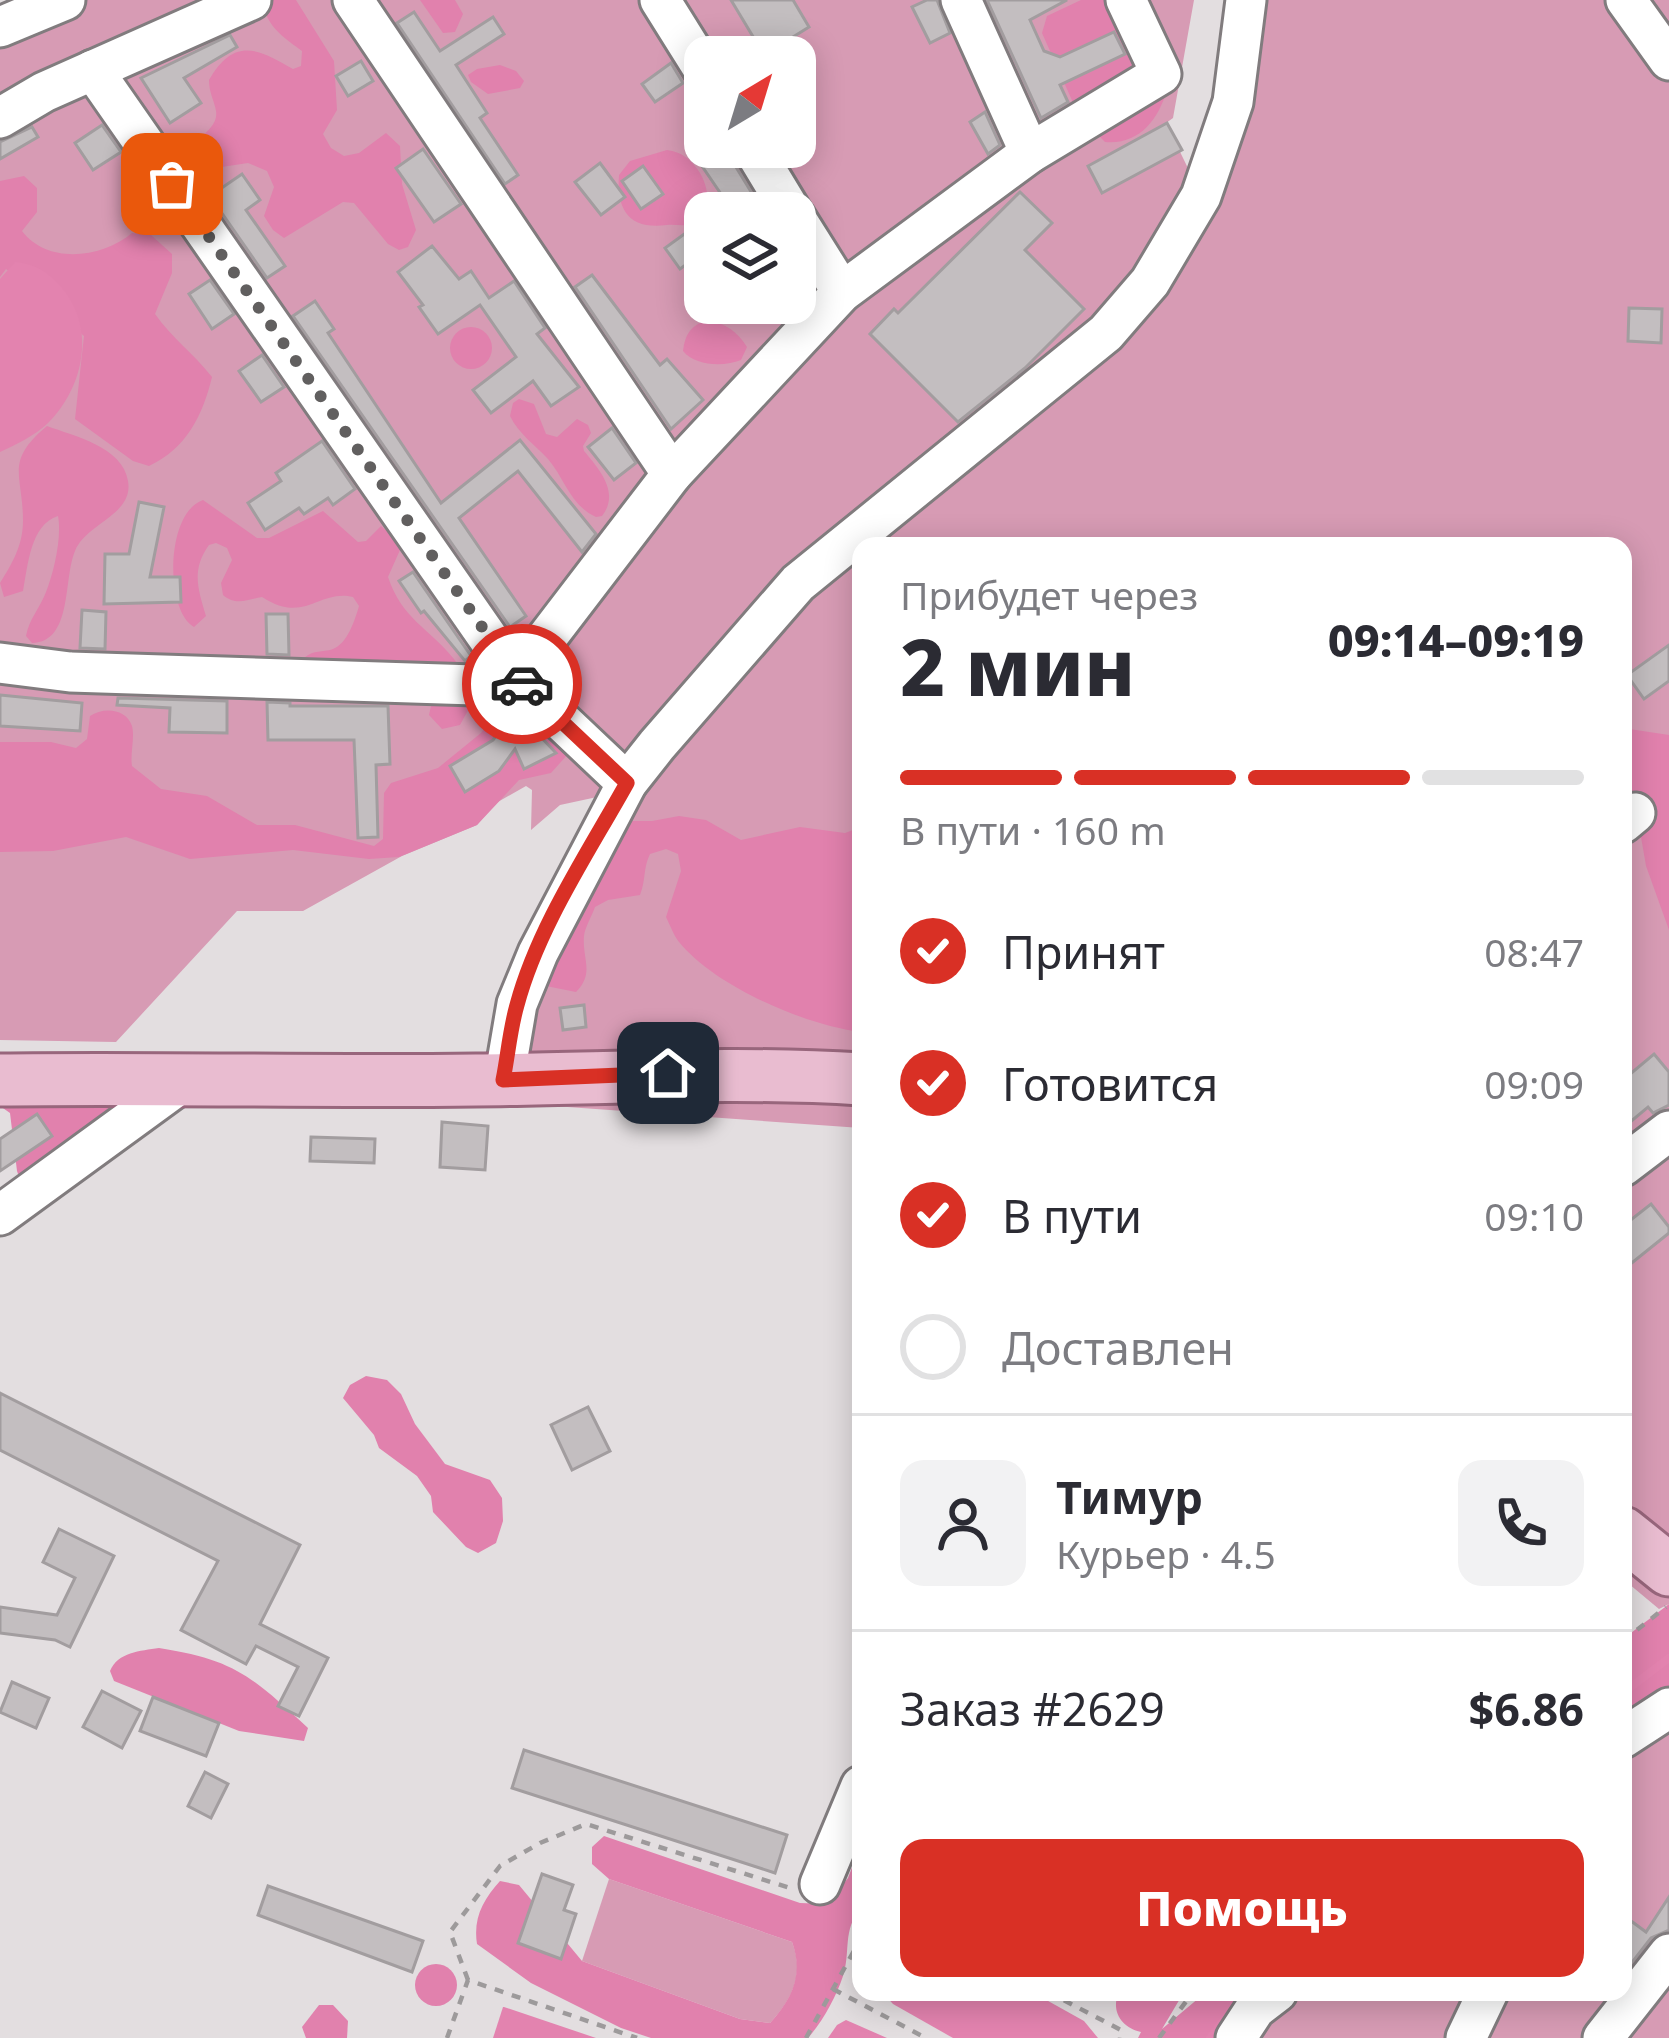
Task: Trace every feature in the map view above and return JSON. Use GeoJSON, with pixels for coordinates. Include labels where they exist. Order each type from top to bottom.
{"type":"FeatureCollection","features":[{"type":"Feature","properties":{"kind":"main road"},"geometry":{"type":"LineString","coordinates":[[0,1080],[315,1082],[668,1073],[852,1079]]}},
{"type":"Feature","properties":{"kind":"street"},"geometry":{"type":"LineString","coordinates":[[0,27],[65,0]]}},
{"type":"Feature","properties":{"kind":"street"},"geometry":{"type":"LineString","coordinates":[[0,118],[93,70],[251,0]]}},
{"type":"Feature","properties":{"kind":"street"},"geometry":{"type":"LineString","coordinates":[[352,0],[672,474]]}},
{"type":"Feature","properties":{"kind":"street"},"geometry":{"type":"LineString","coordinates":[[660,0],[684,38]]}},
{"type":"Feature","properties":{"kind":"street"},"geometry":{"type":"LineString","coordinates":[[961,0],[1030,153]]}},
{"type":"Feature","properties":{"kind":"street"},"geometry":{"type":"LineString","coordinates":[[0,663],[70,671],[506,686],[672,474],[842,292],[1030,153],[1161,74],[1126,0]]}},
{"type":"Feature","properties":{"kind":"street"},"geometry":{"type":"LineString","coordinates":[[856,537],[1106,333],[1150,282],[1201,196],[1233,102],[1246,0]]}},
{"type":"Feature","properties":{"kind":"street"},"geometry":{"type":"LineString","coordinates":[[1626,0],[1665,47]]}},
{"type":"Feature","properties":{"kind":"street"},"geometry":{"type":"LineString","coordinates":[[93,70],[516,678],[627,783]]}},
{"type":"Feature","properties":{"kind":"street"},"geometry":{"type":"LineString","coordinates":[[816,250],[842,292]]}},
{"type":"Feature","properties":{"kind":"street"},"geometry":{"type":"LineString","coordinates":[[503,1080],[517,1004],[580,867],[627,783],[798,584],[852,540]]}},
{"type":"Feature","properties":{"kind":"street"},"geometry":{"type":"LineString","coordinates":[[0,1215],[188,1078]]}},
{"type":"Feature","properties":{"kind":"street"},"geometry":{"type":"LineString","coordinates":[[1632,1159],[1669,1130]]}},
{"type":"Feature","properties":{"kind":"street"},"geometry":{"type":"LineString","coordinates":[[1632,1732],[1669,1708]]}},
{"type":"Feature","properties":{"kind":"street"},"geometry":{"type":"LineString","coordinates":[[820,1884],[852,1808]]}},
{"type":"Feature","properties":{"kind":"street"},"geometry":{"type":"LineString","coordinates":[[1604,2038],[1669,1954]]}},
{"type":"Feature","properties":{"kind":"street"},"geometry":{"type":"LineString","coordinates":[[1236,2038],[1265,2001]]}},
{"type":"Feature","properties":{"kind":"street"},"geometry":{"type":"LineString","coordinates":[[1466,2038],[1484,2001]]}},
{"type":"Feature","properties":{"kind":"path"},"geometry":{"type":"LineString","coordinates":[[1632,1620],[1657,1563]]}},
{"type":"Feature","properties":{"kind":"path"},"geometry":{"type":"LineString","coordinates":[[447,2038],[468,1980],[450,1932],[500,1866],[586,1824],[794,1889],[820,1884]]}},
{"type":"Feature","properties":{"kind":"path"},"geometry":{"type":"LineString","coordinates":[[806,2038],[852,1954]]}},
{"type":"Feature","properties":{"kind":"path"},"geometry":{"type":"LineString","coordinates":[[468,1980],[638,2038]]}},
{"type":"Feature","properties":{"kind":"path"},"geometry":{"type":"LineString","coordinates":[[833,1989],[852,1999]]}},
{"type":"Feature","properties":{"kind":"path"},"geometry":{"type":"LineString","coordinates":[[856,2001],[926,2038]]}},
{"type":"Feature","properties":{"kind":"path"},"geometry":{"type":"LineString","coordinates":[[1065,2001],[1121,2030],[1120,2038]]}},
{"type":"Feature","properties":{"kind":"path"},"geometry":{"type":"LineString","coordinates":[[1159,2038],[1186,2001]]}},
{"type":"Feature","properties":{"kind":"shaded area"},"geometry":{"type":"Polygon","coordinates":[[[65,0],[1194,0],[1173,118],[1166,123],[1201,195],[1246,0],[1669,0],[1669,1604],[1659,1609],[1632,1586],[1632,537],[852,537],[852,1127],[457,1099],[504,1080],[611,794],[560,805],[531,830],[532,790],[526,786],[496,803],[477,825],[402,856],[303,911],[237,911],[116,1042],[0,1040],[0,27],[65,0]]]}},
{"type":"Feature","properties":{"kind":"shaded area"},"geometry":{"type":"Polygon","coordinates":[[[271,0],[296,0],[334,61],[337,110],[323,134],[331,148],[344,156],[359,153],[386,133],[400,146],[402,184],[416,230],[408,247],[399,250],[388,244],[354,203],[343,202],[284,238],[264,216],[274,187],[267,171],[248,163],[202,170],[185,152],[214,123],[209,80],[228,57],[257,52],[293,69],[301,66],[302,51],[267,16],[264,9],[271,0]]]}},
{"type":"Feature","properties":{"kind":"shaded area"},"geometry":{"type":"Polygon","coordinates":[[[420,0],[455,0],[463,14],[455,32],[443,33],[420,0]]]}},
{"type":"Feature","properties":{"kind":"shaded area"},"geometry":{"type":"Polygon","coordinates":[[[1081,0],[1109,0],[1167,90],[1152,120],[1128,139],[1105,142],[1079,116],[1042,33],[1047,16],[1081,0]]]}},
{"type":"Feature","properties":{"kind":"shaded area"},"geometry":{"type":"Polygon","coordinates":[[[500,65],[516,71],[524,81],[520,88],[488,94],[471,82],[468,75],[477,69],[500,65]]]}},
{"type":"Feature","properties":{"kind":"shaded area"},"geometry":{"type":"Polygon","coordinates":[[[667,150],[684,156],[684,168],[698,170],[707,192],[684,192],[684,225],[654,226],[628,216],[620,199],[619,175],[630,161],[667,150]]]}},
{"type":"Feature","properties":{"kind":"shaded area"},"geometry":{"type":"Polygon","coordinates":[[[24,176],[37,188],[37,212],[22,231],[46,249],[91,252],[132,233],[151,235],[172,254],[172,273],[155,314],[212,377],[191,429],[173,450],[149,466],[133,461],[75,419],[84,336],[6,269],[0,277],[0,181],[24,176]]]}},
{"type":"Feature","properties":{"kind":"shaded area"},"geometry":{"type":"Polygon","coordinates":[[[15,262],[41,270],[62,288],[79,321],[81,357],[60,409],[31,436],[0,452],[0,279],[15,262]]]}},
{"type":"Feature","properties":{"kind":"shaded area"},"geometry":{"type":"Polygon","coordinates":[[[719,324],[740,337],[747,347],[741,360],[710,364],[683,351],[697,325],[719,324]]]}},
{"type":"Feature","properties":{"kind":"shaded area"},"geometry":{"type":"Polygon","coordinates":[[[471,327],[486,333],[492,348],[486,363],[471,369],[456,363],[450,348],[456,333],[471,327]]]}},
{"type":"Feature","properties":{"kind":"shaded area"},"geometry":{"type":"Polygon","coordinates":[[[519,399],[534,404],[546,434],[557,437],[577,419],[588,425],[591,433],[584,451],[608,490],[602,516],[580,506],[548,459],[522,434],[510,416],[519,399]]]}},
{"type":"Feature","properties":{"kind":"shaded area"},"geometry":{"type":"Polygon","coordinates":[[[47,426],[117,459],[128,481],[128,493],[117,511],[81,541],[71,563],[60,621],[45,640],[32,643],[26,636],[52,575],[58,516],[36,537],[23,591],[4,597],[0,583],[23,530],[21,459],[47,426]]]}},
{"type":"Feature","properties":{"kind":"shaded area"},"geometry":{"type":"Polygon","coordinates":[[[203,500],[257,538],[269,538],[323,511],[358,542],[366,541],[381,526],[396,539],[400,550],[388,577],[408,613],[460,669],[472,703],[460,725],[442,729],[429,715],[434,692],[304,668],[304,658],[333,649],[346,637],[359,606],[353,597],[289,608],[262,597],[232,600],[223,595],[221,583],[232,560],[227,548],[216,543],[209,545],[200,563],[199,588],[206,616],[194,627],[178,602],[173,562],[181,523],[203,500]]]}},
{"type":"Feature","properties":{"kind":"shaded area"},"geometry":{"type":"Polygon","coordinates":[[[518,696],[569,753],[551,773],[519,780],[477,825],[399,857],[369,859],[293,850],[190,859],[126,837],[53,851],[0,852],[0,742],[51,742],[76,748],[87,739],[90,716],[101,711],[114,711],[129,720],[132,766],[161,789],[207,796],[257,825],[295,825],[374,846],[383,839],[384,793],[391,783],[438,768],[481,733],[505,700],[518,696]]]}},
{"type":"Feature","properties":{"kind":"shaded area"},"geometry":{"type":"Polygon","coordinates":[[[1632,729],[1669,735],[1669,930],[1646,866],[1641,837],[1644,813],[1632,794],[1632,729]]]}},
{"type":"Feature","properties":{"kind":"shaded area"},"geometry":{"type":"Polygon","coordinates":[[[679,816],[706,820],[741,840],[800,827],[852,830],[852,1030],[763,1001],[695,958],[677,940],[666,917],[681,871],[678,854],[666,849],[650,854],[640,895],[595,907],[584,936],[585,978],[576,992],[546,986],[544,979],[622,821],[679,816]]]}},
{"type":"Feature","properties":{"kind":"shaded area"},"geometry":{"type":"Polygon","coordinates":[[[0,1072],[113,1080],[128,1119],[25,1194],[17,1171],[10,1113],[0,1106],[0,1072]]]}},
{"type":"Feature","properties":{"kind":"shaded area"},"geometry":{"type":"Polygon","coordinates":[[[366,1376],[387,1380],[401,1394],[415,1424],[445,1464],[490,1480],[502,1498],[503,1521],[496,1543],[478,1553],[466,1547],[433,1512],[431,1496],[417,1476],[379,1448],[343,1398],[350,1385],[366,1376]]]}},
{"type":"Feature","properties":{"kind":"shaded area"},"geometry":{"type":"Polygon","coordinates":[[[1669,1604],[1669,1708],[1632,1732],[1632,1632],[1669,1604]]]}},
{"type":"Feature","properties":{"kind":"shaded area"},"geometry":{"type":"Polygon","coordinates":[[[159,1648],[207,1658],[241,1673],[308,1728],[304,1741],[239,1731],[114,1681],[110,1671],[118,1660],[159,1648]]]}},
{"type":"Feature","properties":{"kind":"shaded area"},"geometry":{"type":"Polygon","coordinates":[[[1669,1708],[1669,2038],[1236,2038],[1269,2001],[1632,2001],[1632,1732],[1669,1708]]]}},
{"type":"Feature","properties":{"kind":"shaded area"},"geometry":{"type":"Polygon","coordinates":[[[604,1836],[800,1903],[828,1904],[852,1868],[852,1925],[843,1976],[808,2038],[651,2038],[531,1983],[477,1944],[478,1918],[489,1895],[500,1881],[519,1885],[582,1961],[740,2019],[770,2023],[794,1986],[797,1965],[792,1942],[609,1879],[592,1864],[592,1847],[604,1836]]]}},
{"type":"Feature","properties":{"kind":"shaded area"},"geometry":{"type":"Polygon","coordinates":[[[609,1879],[792,1942],[797,1975],[778,2014],[770,2023],[740,2019],[582,1961],[609,1879]]]}},
{"type":"Feature","properties":{"kind":"shaded area"},"geometry":{"type":"Polygon","coordinates":[[[436,1964],[451,1970],[457,1985],[451,2000],[436,2006],[421,2000],[415,1985],[421,1970],[436,1964]]]}},
{"type":"Feature","properties":{"kind":"shaded area"},"geometry":{"type":"Polygon","coordinates":[[[890,2001],[1048,2001],[1084,2021],[1098,2038],[953,2038],[890,2001]]]}},
{"type":"Feature","properties":{"kind":"shaded area"},"geometry":{"type":"Polygon","coordinates":[[[1117,2001],[1179,2001],[1162,2029],[1195,2001],[1269,2001],[1236,2038],[1138,2038],[1141,2032],[1123,2023],[1117,2001]]]}},
{"type":"Feature","properties":{"kind":"shaded area"},"geometry":{"type":"Polygon","coordinates":[[[319,2005],[333,2005],[348,2021],[347,2038],[306,2038],[302,2027],[319,2005]]]}},
{"type":"Feature","properties":{"kind":"shaded area"},"geometry":{"type":"Polygon","coordinates":[[[504,2007],[596,2038],[493,2038],[504,2007]]]}},
{"type":"Feature","properties":{"kind":"shaded area"},"geometry":{"type":"Polygon","coordinates":[[[846,2020],[887,2038],[828,2038],[846,2020]]]}},
{"type":"Feature","properties":{"kind":"building"},"geometry":{"type":"Polygon","coordinates":[[[731,0],[793,0],[809,27],[795,36],[753,36],[731,0]]]}},
{"type":"Feature","properties":{"kind":"building"},"geometry":{"type":"Polygon","coordinates":[[[937,0],[950,33],[930,43],[912,7],[937,0]]]}},
{"type":"Feature","properties":{"kind":"building"},"geometry":{"type":"Polygon","coordinates":[[[987,0],[1067,0],[1030,20],[1044,51],[1060,57],[1114,32],[1125,54],[1060,85],[1068,102],[1041,118],[987,0]]]}},
{"type":"Feature","properties":{"kind":"building"},"geometry":{"type":"Polygon","coordinates":[[[414,12],[440,51],[493,17],[504,34],[456,65],[487,113],[480,118],[518,175],[505,184],[397,23],[414,12]]]}},
{"type":"Feature","properties":{"kind":"building"},"geometry":{"type":"Polygon","coordinates":[[[230,35],[237,47],[184,78],[201,103],[170,123],[141,78],[230,35]]]}},
{"type":"Feature","properties":{"kind":"building"},"geometry":{"type":"Polygon","coordinates":[[[361,61],[373,81],[348,96],[336,76],[361,61]]]}},
{"type":"Feature","properties":{"kind":"building"},"geometry":{"type":"Polygon","coordinates":[[[671,63],[683,83],[655,102],[642,84],[671,63]]]}},
{"type":"Feature","properties":{"kind":"building"},"geometry":{"type":"Polygon","coordinates":[[[985,112],[1000,145],[988,154],[970,122],[985,112]]]}},
{"type":"Feature","properties":{"kind":"building"},"geometry":{"type":"Polygon","coordinates":[[[1167,123],[1182,150],[1102,193],[1088,166],[1167,123]]]}},
{"type":"Feature","properties":{"kind":"building"},"geometry":{"type":"Polygon","coordinates":[[[102,125],[121,152],[93,170],[75,143],[102,125]]]}},
{"type":"Feature","properties":{"kind":"building"},"geometry":{"type":"Polygon","coordinates":[[[32,127],[38,137],[0,159],[0,142],[32,127]]]}},
{"type":"Feature","properties":{"kind":"building"},"geometry":{"type":"Polygon","coordinates":[[[423,149],[461,204],[434,222],[396,168],[423,149]]]}},
{"type":"Feature","properties":{"kind":"building"},"geometry":{"type":"Polygon","coordinates":[[[600,163],[625,197],[601,215],[575,182],[600,163]]]}},
{"type":"Feature","properties":{"kind":"building"},"geometry":{"type":"Polygon","coordinates":[[[643,166],[663,194],[641,209],[622,181],[643,166]]]}},
{"type":"Feature","properties":{"kind":"building"},"geometry":{"type":"Polygon","coordinates":[[[703,168],[736,168],[751,192],[720,192],[703,168]]]}},
{"type":"Feature","properties":{"kind":"building"},"geometry":{"type":"Polygon","coordinates":[[[242,174],[260,200],[246,210],[285,266],[267,278],[210,196],[242,174]]]}},
{"type":"Feature","properties":{"kind":"building"},"geometry":{"type":"Polygon","coordinates":[[[1020,192],[1052,223],[1025,250],[1084,309],[1025,368],[958,422],[870,334],[894,309],[898,313],[1020,192]]]}},
{"type":"Feature","properties":{"kind":"building"},"geometry":{"type":"Polygon","coordinates":[[[684,234],[684,266],[680,269],[665,248],[684,234]]]}},
{"type":"Feature","properties":{"kind":"building"},"geometry":{"type":"Polygon","coordinates":[[[432,246],[459,279],[471,271],[489,298],[514,281],[545,328],[537,334],[579,387],[551,406],[533,381],[491,413],[473,390],[516,357],[480,305],[438,334],[398,272],[432,246]]]}},
{"type":"Feature","properties":{"kind":"building"},"geometry":{"type":"Polygon","coordinates":[[[592,275],[660,365],[667,359],[703,400],[671,429],[575,287],[592,275]]]}},
{"type":"Feature","properties":{"kind":"building"},"geometry":{"type":"Polygon","coordinates":[[[210,280],[234,314],[212,329],[189,294],[210,280]]]}},
{"type":"Feature","properties":{"kind":"building"},"geometry":{"type":"Polygon","coordinates":[[[315,301],[334,329],[328,333],[441,503],[520,440],[596,534],[582,552],[518,471],[459,518],[526,616],[510,627],[293,316],[315,301]]]}},
{"type":"Feature","properties":{"kind":"building"},"geometry":{"type":"Polygon","coordinates":[[[1629,308],[1662,309],[1661,343],[1628,341],[1629,308]]]}},
{"type":"Feature","properties":{"kind":"building"},"geometry":{"type":"Polygon","coordinates":[[[262,355],[284,387],[261,402],[239,371],[262,355]]]}},
{"type":"Feature","properties":{"kind":"building"},"geometry":{"type":"Polygon","coordinates":[[[612,428],[636,463],[614,480],[588,447],[612,428]]]}},
{"type":"Feature","properties":{"kind":"building"},"geometry":{"type":"Polygon","coordinates":[[[322,441],[355,489],[333,505],[328,498],[304,514],[299,508],[265,530],[248,503],[281,481],[276,473],[322,441]]]}},
{"type":"Feature","properties":{"kind":"building"},"geometry":{"type":"Polygon","coordinates":[[[139,502],[164,507],[150,577],[180,577],[181,602],[104,604],[105,554],[129,554],[139,502]]]}},
{"type":"Feature","properties":{"kind":"building"},"geometry":{"type":"Polygon","coordinates":[[[413,572],[471,656],[465,661],[399,581],[413,572]]]}},
{"type":"Feature","properties":{"kind":"building"},"geometry":{"type":"Polygon","coordinates":[[[82,610],[106,612],[105,649],[80,648],[82,610]]]}},
{"type":"Feature","properties":{"kind":"building"},"geometry":{"type":"Polygon","coordinates":[[[266,614],[288,614],[289,655],[267,654],[266,614]]]}},
{"type":"Feature","properties":{"kind":"building"},"geometry":{"type":"Polygon","coordinates":[[[1669,645],[1669,681],[1644,699],[1632,682],[1632,671],[1669,645]]]}},
{"type":"Feature","properties":{"kind":"building"},"geometry":{"type":"Polygon","coordinates":[[[0,695],[82,703],[80,731],[0,726],[0,695]]]}},
{"type":"Feature","properties":{"kind":"building"},"geometry":{"type":"Polygon","coordinates":[[[118,698],[227,701],[227,733],[169,732],[170,708],[117,705],[118,698]]]}},
{"type":"Feature","properties":{"kind":"building"},"geometry":{"type":"Polygon","coordinates":[[[267,702],[388,706],[390,764],[376,765],[378,837],[358,838],[354,740],[268,740],[267,702]]]}},
{"type":"Feature","properties":{"kind":"building"},"geometry":{"type":"Polygon","coordinates":[[[515,710],[556,753],[524,769],[515,749],[499,771],[465,792],[450,766],[493,740],[515,710]]]}},
{"type":"Feature","properties":{"kind":"building"},"geometry":{"type":"Polygon","coordinates":[[[584,1005],[586,1027],[563,1030],[560,1008],[584,1005]]]}},
{"type":"Feature","properties":{"kind":"building"},"geometry":{"type":"Polygon","coordinates":[[[1654,1054],[1669,1072],[1669,1105],[1653,1113],[1648,1107],[1632,1120],[1632,1072],[1654,1054]]]}},
{"type":"Feature","properties":{"kind":"building"},"geometry":{"type":"Polygon","coordinates":[[[37,1114],[52,1136],[0,1171],[0,1139],[37,1114]]]}},
{"type":"Feature","properties":{"kind":"building"},"geometry":{"type":"Polygon","coordinates":[[[442,1122],[488,1126],[485,1170],[440,1167],[442,1122]]]}},
{"type":"Feature","properties":{"kind":"building"},"geometry":{"type":"Polygon","coordinates":[[[311,1137],[375,1139],[374,1163],[310,1161],[311,1137]]]}},
{"type":"Feature","properties":{"kind":"building"},"geometry":{"type":"Polygon","coordinates":[[[1651,1204],[1669,1233],[1632,1263],[1632,1219],[1651,1204]]]}},
{"type":"Feature","properties":{"kind":"building"},"geometry":{"type":"Polygon","coordinates":[[[0,1393],[300,1545],[260,1624],[328,1658],[299,1716],[278,1706],[298,1667],[256,1646],[246,1664],[181,1630],[218,1561],[0,1450],[0,1393]]]}},
{"type":"Feature","properties":{"kind":"building"},"geometry":{"type":"Polygon","coordinates":[[[588,1407],[610,1451],[572,1470],[551,1425],[588,1407]]]}},
{"type":"Feature","properties":{"kind":"building"},"geometry":{"type":"Polygon","coordinates":[[[59,1529],[114,1556],[70,1647],[55,1640],[0,1633],[0,1607],[57,1615],[75,1578],[43,1562],[59,1529]]]}},
{"type":"Feature","properties":{"kind":"building"},"geometry":{"type":"Polygon","coordinates":[[[12,1682],[49,1698],[36,1728],[0,1712],[12,1682]]]}},
{"type":"Feature","properties":{"kind":"building"},"geometry":{"type":"Polygon","coordinates":[[[102,1691],[141,1711],[122,1748],[83,1727],[102,1691]]]}},
{"type":"Feature","properties":{"kind":"building"},"geometry":{"type":"Polygon","coordinates":[[[153,1697],[219,1723],[206,1756],[140,1731],[153,1697]]]}},
{"type":"Feature","properties":{"kind":"building"},"geometry":{"type":"Polygon","coordinates":[[[524,1750],[787,1835],[775,1873],[512,1788],[524,1750]]]}},
{"type":"Feature","properties":{"kind":"building"},"geometry":{"type":"Polygon","coordinates":[[[205,1772],[228,1784],[211,1818],[188,1806],[205,1772]]]}},
{"type":"Feature","properties":{"kind":"building"},"geometry":{"type":"Polygon","coordinates":[[[542,1874],[573,1885],[564,1910],[576,1914],[561,1959],[518,1943],[542,1874]]]}},
{"type":"Feature","properties":{"kind":"building"},"geometry":{"type":"Polygon","coordinates":[[[268,1886],[423,1941],[412,1972],[258,1915],[268,1886]]]}},
{"type":"Feature","properties":{"kind":"building"},"geometry":{"type":"Polygon","coordinates":[[[1669,1897],[1669,1930],[1651,1938],[1632,1962],[1632,1922],[1646,1932],[1669,1897]]]}},
{"type":"Feature","properties":{"kind":"waterway"},"geometry":{"type":"LineString","coordinates":[[1632,1686],[1669,1658]]}},
{"type":"Feature","properties":{"kind":"waterway"},"geometry":{"type":"LineString","coordinates":[[1210,2038],[1238,2001]]}},
{"type":"Feature","properties":{"kind":"way so far"},"geometry":{"type":"LineString","coordinates":[[172,184],[522,684]]}},
{"type":"Feature","properties":{"kind":"route"},"geometry":{"type":"LineString","coordinates":[[522,684],[627,783],[538,953],[517,1004],[503,1080],[668,1073]]}}]}
